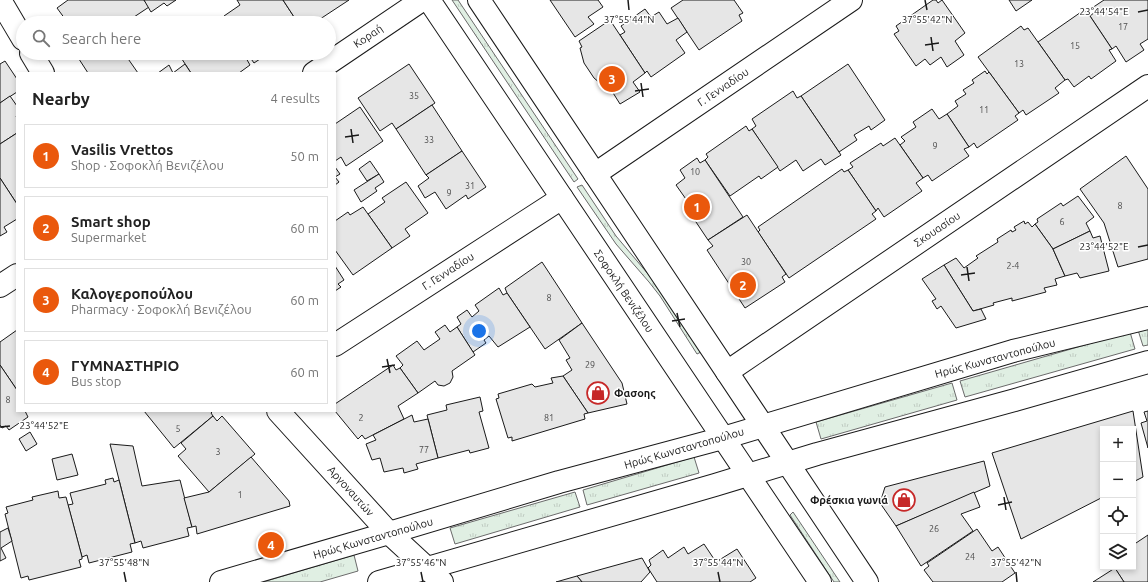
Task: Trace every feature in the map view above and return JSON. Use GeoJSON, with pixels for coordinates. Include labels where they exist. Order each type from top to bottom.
{"type":"FeatureCollection","features":[{"type":"Feature","properties":{"kind":"street"},"geometry":{"type":"LineString","coordinates":[[0,0],[16,27]]}},
{"type":"Feature","properties":{"kind":"street","name":"Κοραή"},"geometry":{"type":"LineString","coordinates":[[336,58],[422,0]]}},
{"type":"Feature","properties":{"kind":"street","name":"Σοφοκλή Βενιζέλου"},"geometry":{"type":"LineString","coordinates":[[429,0],[820,582]]}},
{"type":"Feature","properties":{"kind":"street"},"geometry":{"type":"LineString","coordinates":[[479,0],[867,582]]}},
{"type":"Feature","properties":{"kind":"street","name":"Γ. Γενναδίου"},"geometry":{"type":"LineString","coordinates":[[595,174],[851,0]]}},
{"type":"Feature","properties":{"kind":"street"},"geometry":{"type":"LineString","coordinates":[[35,60],[42,72]]}},
{"type":"Feature","properties":{"kind":"street","name":"Κοραή"},"geometry":{"type":"LineString","coordinates":[[315,72],[333,60]]}},
{"type":"Feature","properties":{"kind":"street","name":"Σκουασίου"},"geometry":{"type":"LineString","coordinates":[[727,372],[1148,86]]}},
{"type":"Feature","properties":{"kind":"street","name":"Γ. Γενναδίου"},"geometry":{"type":"LineString","coordinates":[[336,344],[562,198]]}},
{"type":"Feature","properties":{"kind":"street"},"geometry":{"type":"LineString","coordinates":[[0,286],[16,275]]}},
{"type":"Feature","properties":{"kind":"street","name":"Ηρώς Κωνσταντοπούλου"},"geometry":{"type":"LineString","coordinates":[[221,582],[559,482],[723,438],[798,414],[1013,351],[1148,318]]}},
{"type":"Feature","properties":{"kind":"street"},"geometry":{"type":"LineString","coordinates":[[379,582],[434,575],[817,454],[1148,362]]}},
{"type":"Feature","properties":{"kind":"street","name":"Αργοναυτών"},"geometry":{"type":"LineString","coordinates":[[279,412],[389,533],[434,575]]}},
{"type":"Feature","properties":{"kind":"green space"},"geometry":{"type":"Polygon","coordinates":[[[452,0],[458,0],[578,179],[574,182],[452,0]]]}},
{"type":"Feature","properties":{"kind":"green space"},"geometry":{"type":"Polygon","coordinates":[[[582,185],[616,236],[664,293],[701,352],[697,354],[660,296],[616,244],[577,187],[582,185]]]}},
{"type":"Feature","properties":{"kind":"green space"},"geometry":{"type":"Polygon","coordinates":[[[1148,327],[1148,345],[1143,346],[1138,330],[1148,327]]]}},
{"type":"Feature","properties":{"kind":"green space"},"geometry":{"type":"Polygon","coordinates":[[[1130,332],[1135,349],[965,397],[960,381],[1130,332]]]}},
{"type":"Feature","properties":{"kind":"green space"},"geometry":{"type":"Polygon","coordinates":[[[952,383],[957,400],[821,439],[816,422],[952,383]]]}},
{"type":"Feature","properties":{"kind":"green space"},"geometry":{"type":"Polygon","coordinates":[[[694,457],[699,473],[587,505],[583,490],[694,457]]]}},
{"type":"Feature","properties":{"kind":"green space"},"geometry":{"type":"Polygon","coordinates":[[[575,492],[580,507],[455,544],[450,528],[575,492]]]}},
{"type":"Feature","properties":{"kind":"green space"},"geometry":{"type":"Polygon","coordinates":[[[793,512],[840,582],[834,582],[790,515],[793,512]]]}},
{"type":"Feature","properties":{"kind":"green space"},"geometry":{"type":"Polygon","coordinates":[[[354,555],[358,571],[320,582],[263,582],[354,555]]]}},
{"type":"Feature","properties":{"kind":"building"},"geometry":{"type":"Polygon","coordinates":[[[68,0],[144,0],[149,7],[136,16],[63,16],[57,8],[68,0]]]}},
{"type":"Feature","properties":{"kind":"building"},"geometry":{"type":"Polygon","coordinates":[[[144,0],[176,0],[167,6],[164,3],[151,12],[144,0]]]}},
{"type":"Feature","properties":{"kind":"building"},"geometry":{"type":"Polygon","coordinates":[[[237,0],[283,0],[293,16],[224,16],[240,5],[237,0]]]}},
{"type":"Feature","properties":{"kind":"building"},"geometry":{"type":"Polygon","coordinates":[[[283,0],[349,0],[325,16],[293,16],[283,0]]]}},
{"type":"Feature","properties":{"kind":"building"},"geometry":{"type":"Polygon","coordinates":[[[550,0],[598,0],[603,7],[588,17],[594,24],[575,37],[550,0]]]}},
{"type":"Feature","properties":{"kind":"building"},"geometry":{"type":"Polygon","coordinates":[[[683,0],[734,0],[743,13],[739,15],[742,21],[699,50],[671,8],[683,0]]]}},
{"type":"Feature","properties":{"kind":"building"},"geometry":{"type":"Polygon","coordinates":[[[933,0],[936,0],[938,3],[942,0],[965,33],[955,41],[964,55],[947,67],[941,57],[930,65],[925,59],[916,66],[894,34],[899,31],[896,26],[933,0]]]}},
{"type":"Feature","properties":{"kind":"building"},"geometry":{"type":"Polygon","coordinates":[[[1009,0],[1032,0],[1016,11],[1009,0]]]}},
{"type":"Feature","properties":{"kind":"building"},"geometry":{"type":"Polygon","coordinates":[[[1104,0],[1148,0],[1148,39],[1140,44],[1144,50],[1126,62],[1116,46],[1112,49],[1090,16],[1095,12],[1092,8],[1104,0]]]}},
{"type":"Feature","properties":{"kind":"building"},"geometry":{"type":"Polygon","coordinates":[[[645,9],[651,17],[659,12],[667,24],[678,18],[687,32],[676,40],[685,53],[651,77],[647,71],[645,73],[620,35],[625,32],[621,26],[645,9]]]}},
{"type":"Feature","properties":{"kind":"building"},"geometry":{"type":"Polygon","coordinates":[[[1084,10],[1090,16],[1112,49],[1109,50],[1116,61],[1091,79],[1089,76],[1074,87],[1068,79],[1065,80],[1038,42],[1084,10]]]}},
{"type":"Feature","properties":{"kind":"building"},"geometry":{"type":"Polygon","coordinates":[[[610,20],[645,73],[633,82],[640,92],[620,104],[610,88],[607,89],[594,78],[584,63],[580,48],[582,47],[579,41],[610,20]]]}},
{"type":"Feature","properties":{"kind":"building"},"geometry":{"type":"Polygon","coordinates":[[[1021,26],[1024,30],[1028,28],[1065,80],[1055,88],[1059,93],[1026,115],[1023,110],[1019,113],[978,57],[1021,26]]]}},
{"type":"Feature","properties":{"kind":"building"},"geometry":{"type":"Polygon","coordinates":[[[80,60],[129,60],[137,72],[87,72],[80,60]]]}},
{"type":"Feature","properties":{"kind":"building"},"geometry":{"type":"Polygon","coordinates":[[[183,60],[247,60],[250,65],[240,72],[190,72],[183,60]]]}},
{"type":"Feature","properties":{"kind":"building"},"geometry":{"type":"Polygon","coordinates":[[[5,61],[16,78],[16,93],[0,103],[0,64],[5,61]]]}},
{"type":"Feature","properties":{"kind":"building"},"geometry":{"type":"Polygon","coordinates":[[[185,64],[190,72],[174,72],[185,64]]]}},
{"type":"Feature","properties":{"kind":"building"},"geometry":{"type":"Polygon","coordinates":[[[409,64],[435,103],[396,129],[392,123],[380,131],[358,98],[409,64]]]}},
{"type":"Feature","properties":{"kind":"building"},"geometry":{"type":"Polygon","coordinates":[[[848,64],[885,120],[871,130],[869,126],[854,135],[857,140],[839,152],[801,96],[848,64]]]}},
{"type":"Feature","properties":{"kind":"building"},"geometry":{"type":"Polygon","coordinates":[[[169,65],[172,72],[159,72],[169,65]]]}},
{"type":"Feature","properties":{"kind":"building"},"geometry":{"type":"Polygon","coordinates":[[[985,71],[987,74],[989,72],[1019,113],[1015,116],[1018,120],[977,148],[974,143],[969,147],[947,114],[958,106],[955,101],[966,94],[963,90],[974,83],[972,80],[985,71]]]}},
{"type":"Feature","properties":{"kind":"building"},"geometry":{"type":"Polygon","coordinates":[[[793,91],[797,98],[801,96],[841,155],[825,165],[821,159],[803,171],[796,160],[780,171],[752,129],[756,126],[752,119],[793,91]]]}},
{"type":"Feature","properties":{"kind":"building"},"geometry":{"type":"Polygon","coordinates":[[[10,96],[16,105],[16,134],[0,144],[0,103],[10,96]]]}},
{"type":"Feature","properties":{"kind":"building"},"geometry":{"type":"Polygon","coordinates":[[[432,105],[462,151],[426,175],[396,129],[432,105]]]}},
{"type":"Feature","properties":{"kind":"building"},"geometry":{"type":"Polygon","coordinates":[[[360,107],[383,141],[346,166],[341,157],[336,160],[336,123],[360,107]]]}},
{"type":"Feature","properties":{"kind":"building"},"geometry":{"type":"Polygon","coordinates":[[[932,109],[939,119],[947,114],[969,147],[964,149],[969,156],[932,181],[928,175],[923,178],[900,145],[905,141],[901,137],[916,127],[913,122],[932,109]]]}},
{"type":"Feature","properties":{"kind":"building"},"geometry":{"type":"Polygon","coordinates":[[[746,126],[749,131],[752,129],[778,167],[761,179],[759,176],[730,196],[705,160],[708,157],[706,154],[746,126]]]}},
{"type":"Feature","properties":{"kind":"building"},"geometry":{"type":"Polygon","coordinates":[[[16,134],[16,202],[0,178],[0,144],[16,134]]]}},
{"type":"Feature","properties":{"kind":"building"},"geometry":{"type":"Polygon","coordinates":[[[895,138],[923,178],[916,183],[922,191],[884,217],[878,208],[876,211],[848,170],[853,167],[850,163],[881,143],[883,146],[895,138]]]}},
{"type":"Feature","properties":{"kind":"building"},"geometry":{"type":"Polygon","coordinates":[[[462,151],[486,187],[468,199],[466,195],[446,209],[435,192],[425,198],[418,186],[429,178],[426,175],[462,151]]]}},
{"type":"Feature","properties":{"kind":"building"},"geometry":{"type":"Polygon","coordinates":[[[1126,156],[1148,189],[1148,259],[1118,267],[1104,223],[1080,189],[1126,156]]]}},
{"type":"Feature","properties":{"kind":"building"},"geometry":{"type":"Polygon","coordinates":[[[697,158],[700,163],[705,160],[743,217],[708,240],[684,204],[688,202],[676,185],[685,178],[680,170],[697,158]]]}},
{"type":"Feature","properties":{"kind":"building"},"geometry":{"type":"Polygon","coordinates":[[[370,161],[379,174],[367,181],[359,169],[370,161]]]}},
{"type":"Feature","properties":{"kind":"building"},"geometry":{"type":"Polygon","coordinates":[[[336,168],[340,174],[336,176],[336,168]]]}},
{"type":"Feature","properties":{"kind":"building"},"geometry":{"type":"Polygon","coordinates":[[[842,169],[844,172],[848,170],[876,211],[872,214],[876,219],[789,278],[758,232],[760,230],[758,227],[842,169]]]}},
{"type":"Feature","properties":{"kind":"building"},"geometry":{"type":"Polygon","coordinates":[[[379,174],[384,182],[375,188],[377,191],[361,202],[354,190],[379,174]]]}},
{"type":"Feature","properties":{"kind":"building"},"geometry":{"type":"Polygon","coordinates":[[[0,178],[16,202],[16,220],[4,227],[7,232],[0,236],[0,178]]]}},
{"type":"Feature","properties":{"kind":"building"},"geometry":{"type":"Polygon","coordinates":[[[406,182],[428,213],[405,229],[410,236],[392,248],[368,214],[385,202],[382,198],[406,182]]]}},
{"type":"Feature","properties":{"kind":"building"},"geometry":{"type":"Polygon","coordinates":[[[1078,196],[1094,217],[1086,223],[1090,231],[1053,249],[1035,224],[1038,222],[1037,219],[1061,203],[1063,206],[1078,196]]]}},
{"type":"Feature","properties":{"kind":"building"},"geometry":{"type":"Polygon","coordinates":[[[363,207],[392,248],[353,275],[336,251],[336,220],[348,212],[350,215],[363,207]]]}},
{"type":"Feature","properties":{"kind":"building"},"geometry":{"type":"Polygon","coordinates":[[[747,215],[786,274],[782,277],[785,282],[745,308],[707,250],[713,246],[708,240],[747,215]]]}},
{"type":"Feature","properties":{"kind":"building"},"geometry":{"type":"Polygon","coordinates":[[[1024,221],[1025,224],[1028,222],[1032,227],[1035,224],[1053,249],[1065,276],[1055,279],[1057,285],[1044,288],[1046,292],[1012,301],[1012,298],[993,303],[994,305],[973,311],[944,265],[956,258],[964,268],[978,258],[976,256],[998,242],[997,239],[1011,230],[1012,232],[1016,230],[1014,227],[1024,221]]]}},
{"type":"Feature","properties":{"kind":"building"},"geometry":{"type":"Polygon","coordinates":[[[1090,231],[1093,238],[1100,236],[1109,271],[1080,278],[1077,273],[1065,276],[1053,249],[1090,231]]]}},
{"type":"Feature","properties":{"kind":"building"},"geometry":{"type":"Polygon","coordinates":[[[542,262],[582,323],[545,349],[505,288],[542,262]]]}},
{"type":"Feature","properties":{"kind":"building"},"geometry":{"type":"Polygon","coordinates":[[[944,265],[973,311],[981,309],[986,319],[956,328],[941,306],[937,309],[932,301],[936,299],[922,279],[944,265]]]}},
{"type":"Feature","properties":{"kind":"building"},"geometry":{"type":"Polygon","coordinates":[[[336,268],[344,280],[338,284],[341,287],[336,290],[336,268]]]}},
{"type":"Feature","properties":{"kind":"building"},"geometry":{"type":"Polygon","coordinates":[[[499,288],[503,295],[507,293],[530,327],[498,347],[489,336],[484,340],[486,343],[473,352],[457,327],[461,324],[457,317],[467,310],[472,317],[479,311],[475,305],[499,288]]]}},
{"type":"Feature","properties":{"kind":"building"},"geometry":{"type":"Polygon","coordinates":[[[582,323],[622,383],[627,404],[588,413],[563,376],[572,370],[566,360],[570,358],[559,340],[582,323]]]}},
{"type":"Feature","properties":{"kind":"building"},"geometry":{"type":"Polygon","coordinates":[[[445,325],[450,332],[457,327],[475,355],[452,371],[453,377],[450,383],[444,386],[438,385],[435,381],[418,393],[400,368],[403,365],[396,356],[417,341],[424,350],[440,339],[435,332],[445,325]]]}},
{"type":"Feature","properties":{"kind":"building"},"geometry":{"type":"Polygon","coordinates":[[[16,331],[16,389],[0,365],[0,342],[16,331]]]}},
{"type":"Feature","properties":{"kind":"building"},"geometry":{"type":"Polygon","coordinates":[[[0,365],[16,389],[16,412],[26,412],[28,417],[9,430],[6,426],[2,428],[0,425],[0,365]]]}},
{"type":"Feature","properties":{"kind":"building"},"geometry":{"type":"Polygon","coordinates":[[[393,365],[396,370],[400,368],[418,393],[398,406],[404,419],[365,439],[362,435],[358,439],[336,412],[336,403],[393,365]]]}},
{"type":"Feature","properties":{"kind":"building"},"geometry":{"type":"Polygon","coordinates":[[[563,376],[588,413],[584,414],[585,419],[512,441],[512,437],[508,438],[496,399],[499,398],[498,394],[532,384],[535,387],[553,383],[551,378],[563,376]]]}},
{"type":"Feature","properties":{"kind":"building"},"geometry":{"type":"Polygon","coordinates":[[[480,397],[483,411],[479,412],[489,448],[470,453],[469,450],[438,458],[427,415],[447,410],[446,405],[480,397]]]}},
{"type":"Feature","properties":{"kind":"building"},"geometry":{"type":"Polygon","coordinates":[[[1133,411],[1135,426],[1100,426],[1100,499],[1021,539],[992,453],[1133,411]]]}},
{"type":"Feature","properties":{"kind":"building"},"geometry":{"type":"Polygon","coordinates":[[[1148,411],[1148,448],[1141,423],[1147,421],[1144,412],[1148,411]]]}},
{"type":"Feature","properties":{"kind":"building"},"geometry":{"type":"Polygon","coordinates":[[[145,412],[212,412],[211,413],[213,416],[174,448],[145,412]]]}},
{"type":"Feature","properties":{"kind":"building"},"geometry":{"type":"Polygon","coordinates":[[[412,415],[414,422],[428,419],[438,458],[416,464],[418,469],[404,473],[403,468],[384,472],[380,458],[372,460],[366,444],[376,440],[373,435],[412,415]]]}},
{"type":"Feature","properties":{"kind":"building"},"geometry":{"type":"Polygon","coordinates":[[[213,416],[217,421],[222,416],[255,454],[209,492],[178,456],[186,449],[181,443],[213,416]]]}},
{"type":"Feature","properties":{"kind":"building"},"geometry":{"type":"Polygon","coordinates":[[[1136,431],[1143,477],[1136,480],[1136,431]]]}},
{"type":"Feature","properties":{"kind":"building"},"geometry":{"type":"Polygon","coordinates":[[[30,432],[37,444],[26,451],[19,439],[30,432]]]}},
{"type":"Feature","properties":{"kind":"building"},"geometry":{"type":"Polygon","coordinates":[[[110,444],[133,446],[142,486],[180,480],[192,527],[187,528],[189,536],[143,548],[141,541],[135,543],[110,444]]]}},
{"type":"Feature","properties":{"kind":"building"},"geometry":{"type":"Polygon","coordinates":[[[72,454],[78,475],[57,480],[52,459],[72,454]]]}},
{"type":"Feature","properties":{"kind":"building"},"geometry":{"type":"Polygon","coordinates":[[[251,457],[289,501],[290,506],[197,534],[196,526],[192,527],[184,498],[209,492],[251,457]]]}},
{"type":"Feature","properties":{"kind":"building"},"geometry":{"type":"Polygon","coordinates":[[[984,461],[990,486],[896,526],[880,503],[885,487],[984,461]]]}},
{"type":"Feature","properties":{"kind":"building"},"geometry":{"type":"Polygon","coordinates":[[[113,478],[114,482],[119,480],[135,543],[130,544],[132,552],[89,563],[87,555],[82,557],[68,505],[73,504],[70,493],[106,484],[105,480],[113,478]]]}},
{"type":"Feature","properties":{"kind":"building"},"geometry":{"type":"Polygon","coordinates":[[[58,491],[59,498],[66,497],[82,557],[82,559],[79,560],[81,567],[29,580],[28,576],[21,578],[5,514],[8,513],[6,507],[33,500],[32,497],[58,491]]]}},
{"type":"Feature","properties":{"kind":"building"},"geometry":{"type":"Polygon","coordinates":[[[974,492],[980,507],[961,514],[973,531],[921,566],[896,526],[974,492]]]}},
{"type":"Feature","properties":{"kind":"building"},"geometry":{"type":"Polygon","coordinates":[[[8,528],[12,541],[1,548],[6,558],[0,561],[0,532],[8,528]]]}},
{"type":"Feature","properties":{"kind":"building"},"geometry":{"type":"Polygon","coordinates":[[[977,529],[992,551],[998,547],[1015,573],[1002,582],[933,582],[924,570],[929,566],[927,563],[977,529]]]}},
{"type":"Feature","properties":{"kind":"building"},"geometry":{"type":"Polygon","coordinates":[[[1148,535],[1148,582],[1124,582],[1116,570],[1136,570],[1136,543],[1148,535]]]}},
{"type":"Feature","properties":{"kind":"building"},"geometry":{"type":"Polygon","coordinates":[[[704,544],[716,562],[737,549],[756,578],[750,582],[657,582],[648,568],[651,565],[649,560],[663,550],[668,558],[684,547],[688,554],[704,544]]]}},
{"type":"Feature","properties":{"kind":"building"},"geometry":{"type":"Polygon","coordinates":[[[642,558],[650,572],[641,582],[582,582],[577,576],[642,558]]]}},
{"type":"Feature","properties":{"kind":"building"},"geometry":{"type":"Polygon","coordinates":[[[1112,570],[1116,570],[1124,582],[1093,582],[1112,570]]]}},
{"type":"Feature","properties":{"kind":"building"},"geometry":{"type":"Polygon","coordinates":[[[577,576],[582,582],[556,582],[577,576]]]}},
{"type":"Feature","properties":{"kind":"place","name":"Καλογεροπούλου"},"geometry":{"type":"Point","coordinates":[612,79]}},
{"type":"Feature","properties":{"kind":"place","name":"Vasilis Vrettos"},"geometry":{"type":"Point","coordinates":[697,207]}},
{"type":"Feature","properties":{"kind":"place","name":"Smart shop"},"geometry":{"type":"Point","coordinates":[743,285]}},
{"type":"Feature","properties":{"kind":"place","name":"Φασοης"},"geometry":{"type":"Point","coordinates":[598,393]}},
{"type":"Feature","properties":{"kind":"place","name":"Φρέσκια γωνιά"},"geometry":{"type":"Point","coordinates":[904,500]}},
{"type":"Feature","properties":{"kind":"place","name":"ΓΥΜΝΑΣΤΗΡΙΟ"},"geometry":{"type":"Point","coordinates":[271,545]}}]}
